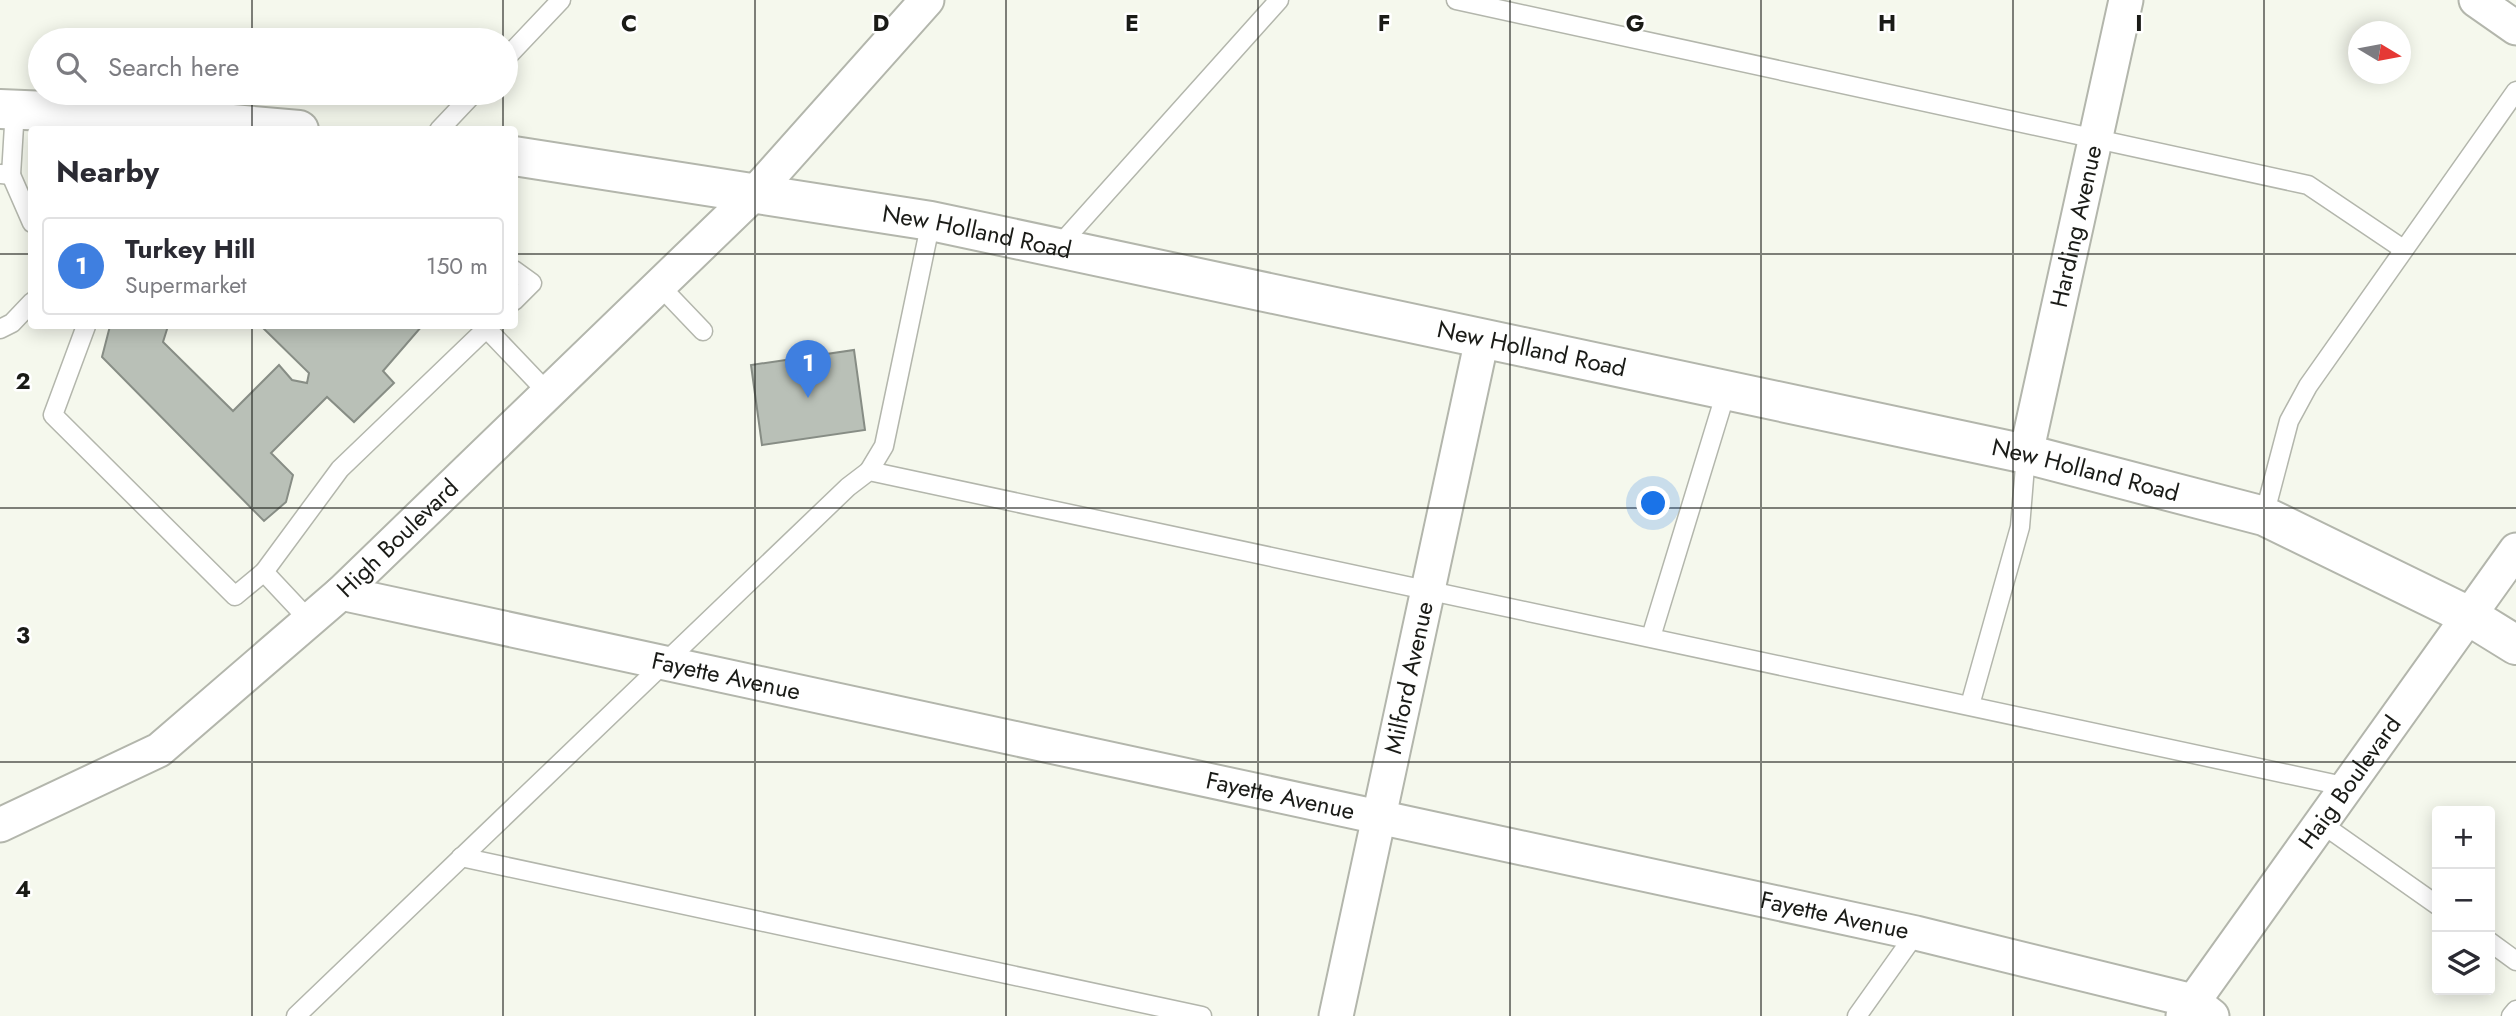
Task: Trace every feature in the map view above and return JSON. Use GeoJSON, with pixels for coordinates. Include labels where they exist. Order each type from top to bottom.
{"type":"FeatureCollection","features":[{"type":"Feature","properties":{"kind":"main road"},"geometry":{"type":"LineString","coordinates":[[7,109],[145,116],[255,126]]}},
{"type":"Feature","properties":{"kind":"main road","name":"New Holland Road"},"geometry":{"type":"LineString","coordinates":[[518,157],[931,221],[2026,454],[2264,516],[2469,616],[2516,645]]}},
{"type":"Feature","properties":{"kind":"street","name":"High Boulevard"},"geometry":{"type":"LineString","coordinates":[[0,825],[159,750],[341,593],[754,194],[927,0]]}},
{"type":"Feature","properties":{"kind":"street","name":"Harding Avenue"},"geometry":{"type":"LineString","coordinates":[[2026,454],[2126,0]]}},
{"type":"Feature","properties":{"kind":"street"},"geometry":{"type":"LineString","coordinates":[[2476,0],[2516,27]]}},
{"type":"Feature","properties":{"kind":"street","name":"Milford Avenue"},"geometry":{"type":"LineString","coordinates":[[1336,1016],[1482,339]]}},
{"type":"Feature","properties":{"kind":"street","name":"Haig Boulevard"},"geometry":{"type":"LineString","coordinates":[[2196,1011],[2322,824],[2516,550]]}},
{"type":"Feature","properties":{"kind":"street","name":"Fayette Avenue"},"geometry":{"type":"LineString","coordinates":[[341,593],[1916,933],[2196,1011]]}},
{"type":"Feature","properties":{"kind":"lane"},"geometry":{"type":"LineString","coordinates":[[518,45],[561,0]]}},
{"type":"Feature","properties":{"kind":"lane"},"geometry":{"type":"LineString","coordinates":[[1056,249],[1279,0]]}},
{"type":"Feature","properties":{"kind":"lane"},"geometry":{"type":"LineString","coordinates":[[1456,0],[2308,185],[2403,249]]}},
{"type":"Feature","properties":{"kind":"lane"},"geometry":{"type":"LineString","coordinates":[[2264,516],[2289,421],[2308,386],[2516,91]]}},
{"type":"Feature","properties":{"kind":"lane"},"geometry":{"type":"LineString","coordinates":[[443,126],[463,105]]}},
{"type":"Feature","properties":{"kind":"lane"},"geometry":{"type":"LineString","coordinates":[[7,109],[6,174],[28,215]]}},
{"type":"Feature","properties":{"kind":"lane"},"geometry":{"type":"LineString","coordinates":[[296,1016],[664,662],[848,487],[869,471],[884,446],[931,221]]}},
{"type":"Feature","properties":{"kind":"lane"},"geometry":{"type":"LineString","coordinates":[[518,273],[532,283],[518,297]]}},
{"type":"Feature","properties":{"kind":"lane"},"geometry":{"type":"LineString","coordinates":[[659,285],[702,331]]}},
{"type":"Feature","properties":{"kind":"lane"},"geometry":{"type":"LineString","coordinates":[[0,330],[12,323],[28,306]]}},
{"type":"Feature","properties":{"kind":"lane"},"geometry":{"type":"LineString","coordinates":[[85,329],[53,415],[235,596],[264,572],[340,469],[486,329]]}},
{"type":"Feature","properties":{"kind":"lane"},"geometry":{"type":"LineString","coordinates":[[490,329],[548,393]]}},
{"type":"Feature","properties":{"kind":"lane"},"geometry":{"type":"LineString","coordinates":[[1651,637],[1726,391]]}},
{"type":"Feature","properties":{"kind":"lane"},"geometry":{"type":"LineString","coordinates":[[1970,705],[2020,527],[2026,454]]}},
{"type":"Feature","properties":{"kind":"lane"},"geometry":{"type":"LineString","coordinates":[[869,471],[2348,788]]}},
{"type":"Feature","properties":{"kind":"lane"},"geometry":{"type":"LineString","coordinates":[[264,572],[309,620]]}},
{"type":"Feature","properties":{"kind":"lane"},"geometry":{"type":"LineString","coordinates":[[2322,824],[2432,901]]}},
{"type":"Feature","properties":{"kind":"lane"},"geometry":{"type":"LineString","coordinates":[[461,857],[1202,1016]]}},
{"type":"Feature","properties":{"kind":"lane"},"geometry":{"type":"LineString","coordinates":[[1857,1016],[1916,933]]}},
{"type":"Feature","properties":{"kind":"lane"},"geometry":{"type":"LineString","coordinates":[[2495,946],[2516,961]]}},
{"type":"Feature","properties":{"kind":"lane"},"geometry":{"type":"LineString","coordinates":[[2511,1016],[2516,1010]]}},
{"type":"Feature","properties":{"kind":"building"},"geometry":{"type":"Polygon","coordinates":[[[109,329],[167,329],[163,342],[233,411],[279,365],[292,380],[307,383],[309,373],[264,329],[419,329],[383,371],[394,383],[354,422],[327,397],[271,453],[293,475],[286,502],[264,521],[102,357],[109,329]]]}},
{"type":"Feature","properties":{"kind":"building"},"geometry":{"type":"Polygon","coordinates":[[[854,350],[865,430],[762,445],[751,365],[854,350]]]}},
{"type":"Feature","properties":{"kind":"place","name":"Turkey Hill"},"geometry":{"type":"Point","coordinates":[808,398]}}]}
